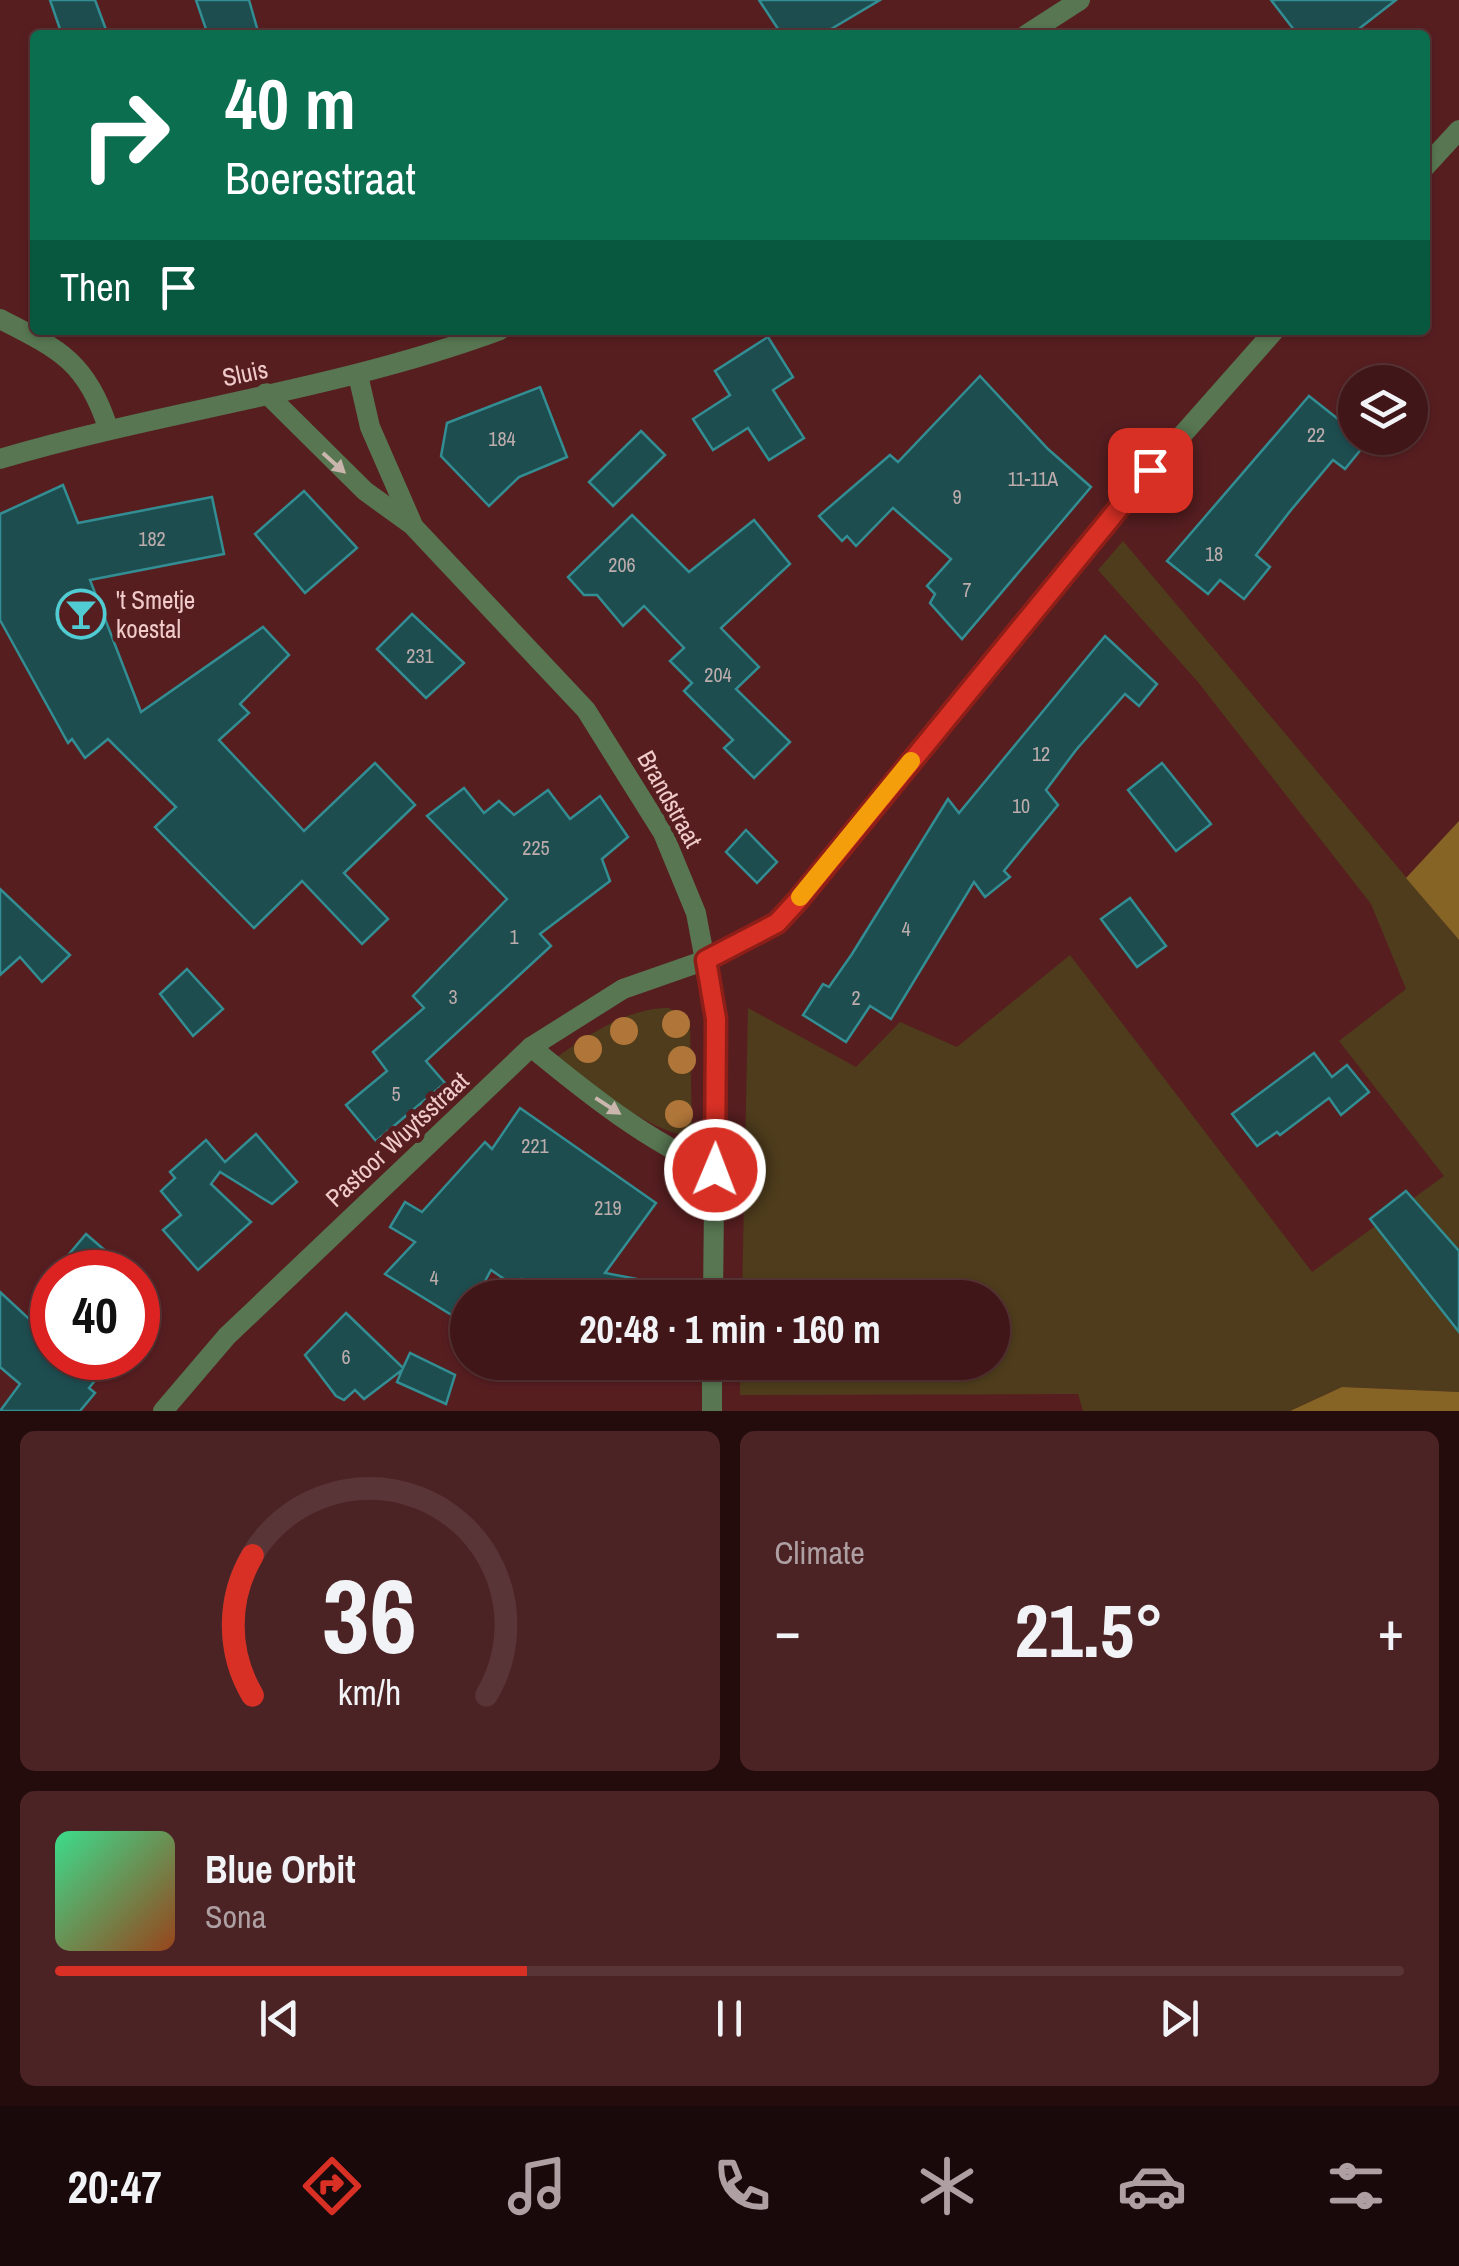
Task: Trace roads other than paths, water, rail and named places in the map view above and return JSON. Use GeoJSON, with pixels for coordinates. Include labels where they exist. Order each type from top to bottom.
{"type":"FeatureCollection","features":[{"type":"Feature","properties":{"kind":"street"},"geometry":{"type":"LineString","coordinates":[[1034,30],[1080,0]]}},
{"type":"Feature","properties":{"kind":"street"},"geometry":{"type":"LineString","coordinates":[[1430,162],[1459,130]]}},
{"type":"Feature","properties":{"kind":"street"},"geometry":{"type":"LineString","coordinates":[[0,319],[75,363],[92,385],[108,428]]}},
{"type":"Feature","properties":{"kind":"street","name":"Sluis"},"geometry":{"type":"LineString","coordinates":[[0,459],[108,428],[358,375],[484,335]]}},
{"type":"Feature","properties":{"kind":"street","name":"Pastoor Wuytsstraat"},"geometry":{"type":"LineString","coordinates":[[163,1411],[227,1336],[530,1047],[623,990],[706,960],[777,923],[1100,528],[1270,335]]}},
{"type":"Feature","properties":{"kind":"street","name":"Brandstraat"},"geometry":{"type":"LineString","coordinates":[[358,375],[370,427],[412,525]]}},
{"type":"Feature","properties":{"kind":"street","name":"Brandstraat"},"geometry":{"type":"LineString","coordinates":[[266,393],[350,478],[412,525],[586,710],[630,775],[685,881],[706,960],[716,1019],[713,1280]]}},
{"type":"Feature","properties":{"kind":"street"},"geometry":{"type":"LineString","coordinates":[[530,1047],[596,1099],[687,1158],[715,1170]]}},
{"type":"Feature","properties":{"kind":"street"},"geometry":{"type":"LineString","coordinates":[[712,1380],[712,1411]]}},
{"type":"Feature","properties":{"kind":"place","name":"'t Smetje koestal"},"geometry":{"type":"Point","coordinates":[81,614]}}]}
